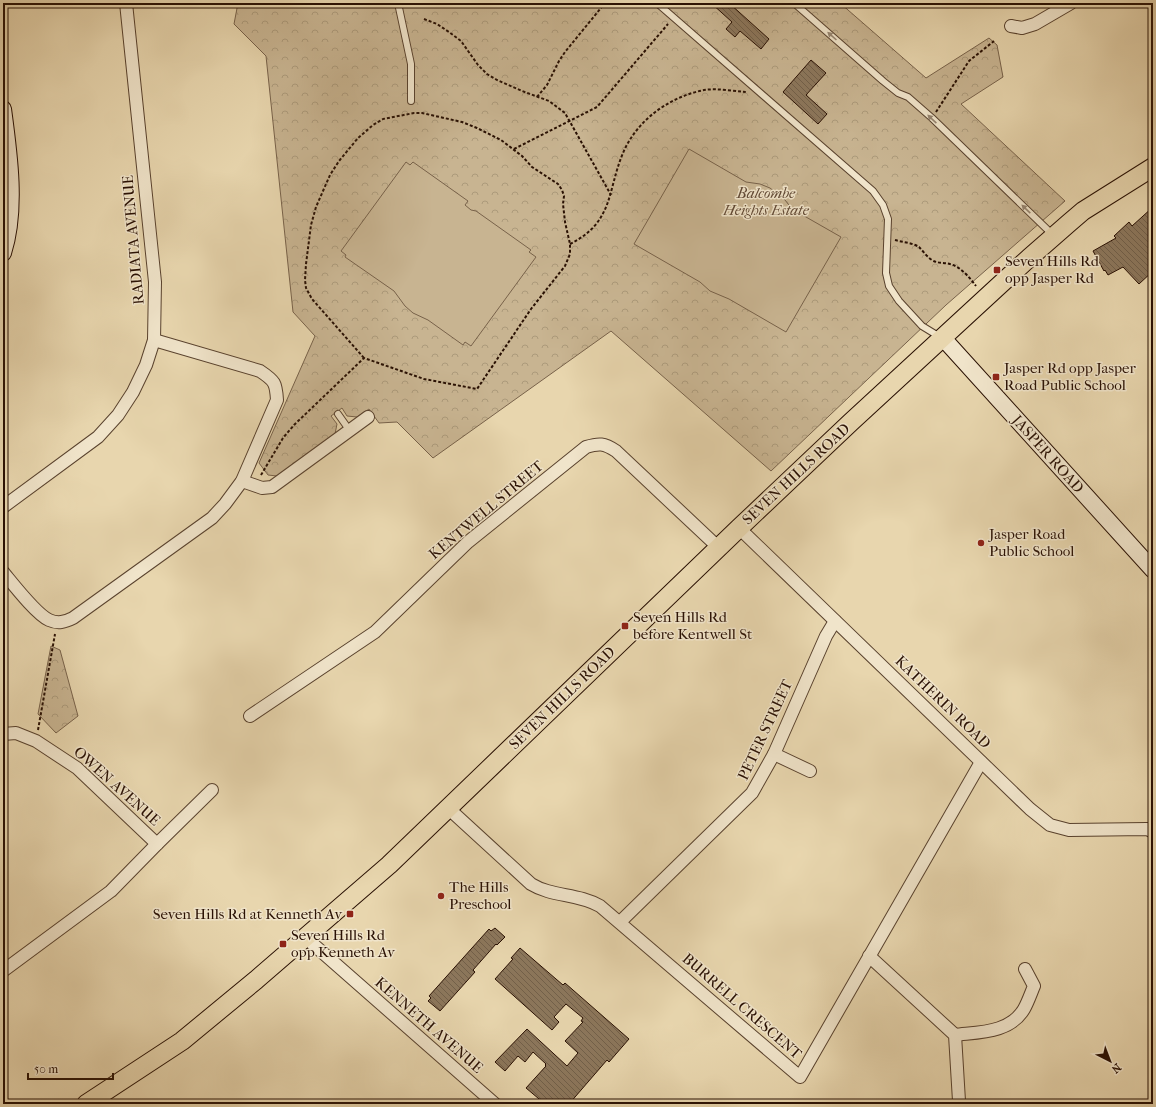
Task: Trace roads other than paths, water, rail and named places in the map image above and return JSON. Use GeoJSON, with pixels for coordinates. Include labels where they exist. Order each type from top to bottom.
{"type":"FeatureCollection","features":[{"type":"Feature","properties":{"kind":"main road","name":"SEVEN HILLS ROAD"},"geometry":{"type":"LineString","coordinates":[[87,1104],[182,1041],[306,938],[390,865],[850,422],[1083,211],[1153,167]]}},
{"type":"Feature","properties":{"kind":"street","name":"RADIATA AVENUE"},"geometry":{"type":"LineString","coordinates":[[3,507],[98,437],[118,415],[133,392],[146,365],[154,340],[155,282],[126,3]]}},
{"type":"Feature","properties":{"kind":"street"},"geometry":{"type":"LineString","coordinates":[[1010,26],[1022,28],[1034,24],[1071,3]]}},
{"type":"Feature","properties":{"kind":"street"},"geometry":{"type":"LineString","coordinates":[[3,109],[9,148],[11,186],[9,219],[3,253]]}},
{"type":"Feature","properties":{"kind":"street","name":"JASPER ROAD"},"geometry":{"type":"LineString","coordinates":[[943,338],[1153,570]]}},
{"type":"Feature","properties":{"kind":"street"},"geometry":{"type":"LineString","coordinates":[[3,572],[40,614],[49,620],[65,622],[73,618],[212,518],[225,504],[242,481],[277,400],[277,387],[270,378],[260,371],[154,340]]}},
{"type":"Feature","properties":{"kind":"street"},"geometry":{"type":"LineString","coordinates":[[242,481],[262,488],[272,487],[368,417]]}},
{"type":"Feature","properties":{"kind":"street","name":"KENTWELL STREET"},"geometry":{"type":"LineString","coordinates":[[250,716],[375,632],[468,542],[586,447],[595,444],[606,444],[616,451],[719,548]]}},
{"type":"Feature","properties":{"kind":"street","name":"KATHERIN ROAD"},"geometry":{"type":"LineString","coordinates":[[739,528],[865,648],[1030,809],[1050,825],[1069,830],[1147,829],[1153,832]]}},
{"type":"Feature","properties":{"kind":"street","name":"PETER STREET"},"geometry":{"type":"LineString","coordinates":[[620,922],[748,798],[760,781],[774,754],[826,636],[835,621]]}},
{"type":"Feature","properties":{"kind":"street","name":"OWEN AVENUE"},"geometry":{"type":"LineString","coordinates":[[3,734],[16,733],[36,741],[77,768],[157,844]]}},
{"type":"Feature","properties":{"kind":"street"},"geometry":{"type":"LineString","coordinates":[[774,754],[810,771]]}},
{"type":"Feature","properties":{"kind":"street","name":"BURRELL CRESCENT"},"geometry":{"type":"LineString","coordinates":[[448,808],[531,884],[546,891],[589,900],[600,906],[800,1077],[981,762]]}},
{"type":"Feature","properties":{"kind":"street","name":"OWEN AVENUE"},"geometry":{"type":"LineString","coordinates":[[3,971],[111,892],[212,790]]}},
{"type":"Feature","properties":{"kind":"street","name":"KENNETH AVENUE"},"geometry":{"type":"LineString","coordinates":[[306,938],[495,1104]]}},
{"type":"Feature","properties":{"kind":"street"},"geometry":{"type":"LineString","coordinates":[[869,956],[955,1035],[960,1101],[958,1104]]}},
{"type":"Feature","properties":{"kind":"street"},"geometry":{"type":"LineString","coordinates":[[955,1035],[998,1030],[1013,1021],[1024,1010],[1034,986],[1025,969]]}},
{"type":"Feature","properties":{"kind":"lane"},"geometry":{"type":"LineString","coordinates":[[398,3],[411,64],[410,101]]}},
{"type":"Feature","properties":{"kind":"lane"},"geometry":{"type":"LineString","coordinates":[[657,3],[873,191],[883,205],[888,219],[887,280],[899,301],[922,326],[943,338]]}},
{"type":"Feature","properties":{"kind":"lane"},"geometry":{"type":"LineString","coordinates":[[794,3],[883,81],[898,93],[908,97],[932,118],[1054,236]]}},
{"type":"Feature","properties":{"kind":"lane"},"geometry":{"type":"LineString","coordinates":[[338,414],[350,431]]}},
{"type":"Feature","properties":{"kind":"place","name":"Seven Hills Rd opp Jasper Rd"},"geometry":{"type":"Point","coordinates":[997,270]}},
{"type":"Feature","properties":{"kind":"place","name":"Jasper Rd opp Jasper Road Public School"},"geometry":{"type":"Point","coordinates":[996,377]}},
{"type":"Feature","properties":{"kind":"place","name":"Jasper Road Public School"},"geometry":{"type":"Point","coordinates":[981,543]}},
{"type":"Feature","properties":{"kind":"place","name":"Seven Hills Rd before Kentwell St"},"geometry":{"type":"Point","coordinates":[625,626]}},
{"type":"Feature","properties":{"kind":"place","name":"The Hills Preschool"},"geometry":{"type":"Point","coordinates":[441,896]}},
{"type":"Feature","properties":{"kind":"place","name":"Seven Hills Rd at Kenneth Av"},"geometry":{"type":"Point","coordinates":[350,914]}},
{"type":"Feature","properties":{"kind":"place","name":"Seven Hills Rd opp Kenneth Av"},"geometry":{"type":"Point","coordinates":[283,944]}},
{"type":"Feature","properties":{"kind":"park label","name":"Balcombe Heights Estate"},"geometry":{"type":"Point","coordinates":[766,202]}}]}
